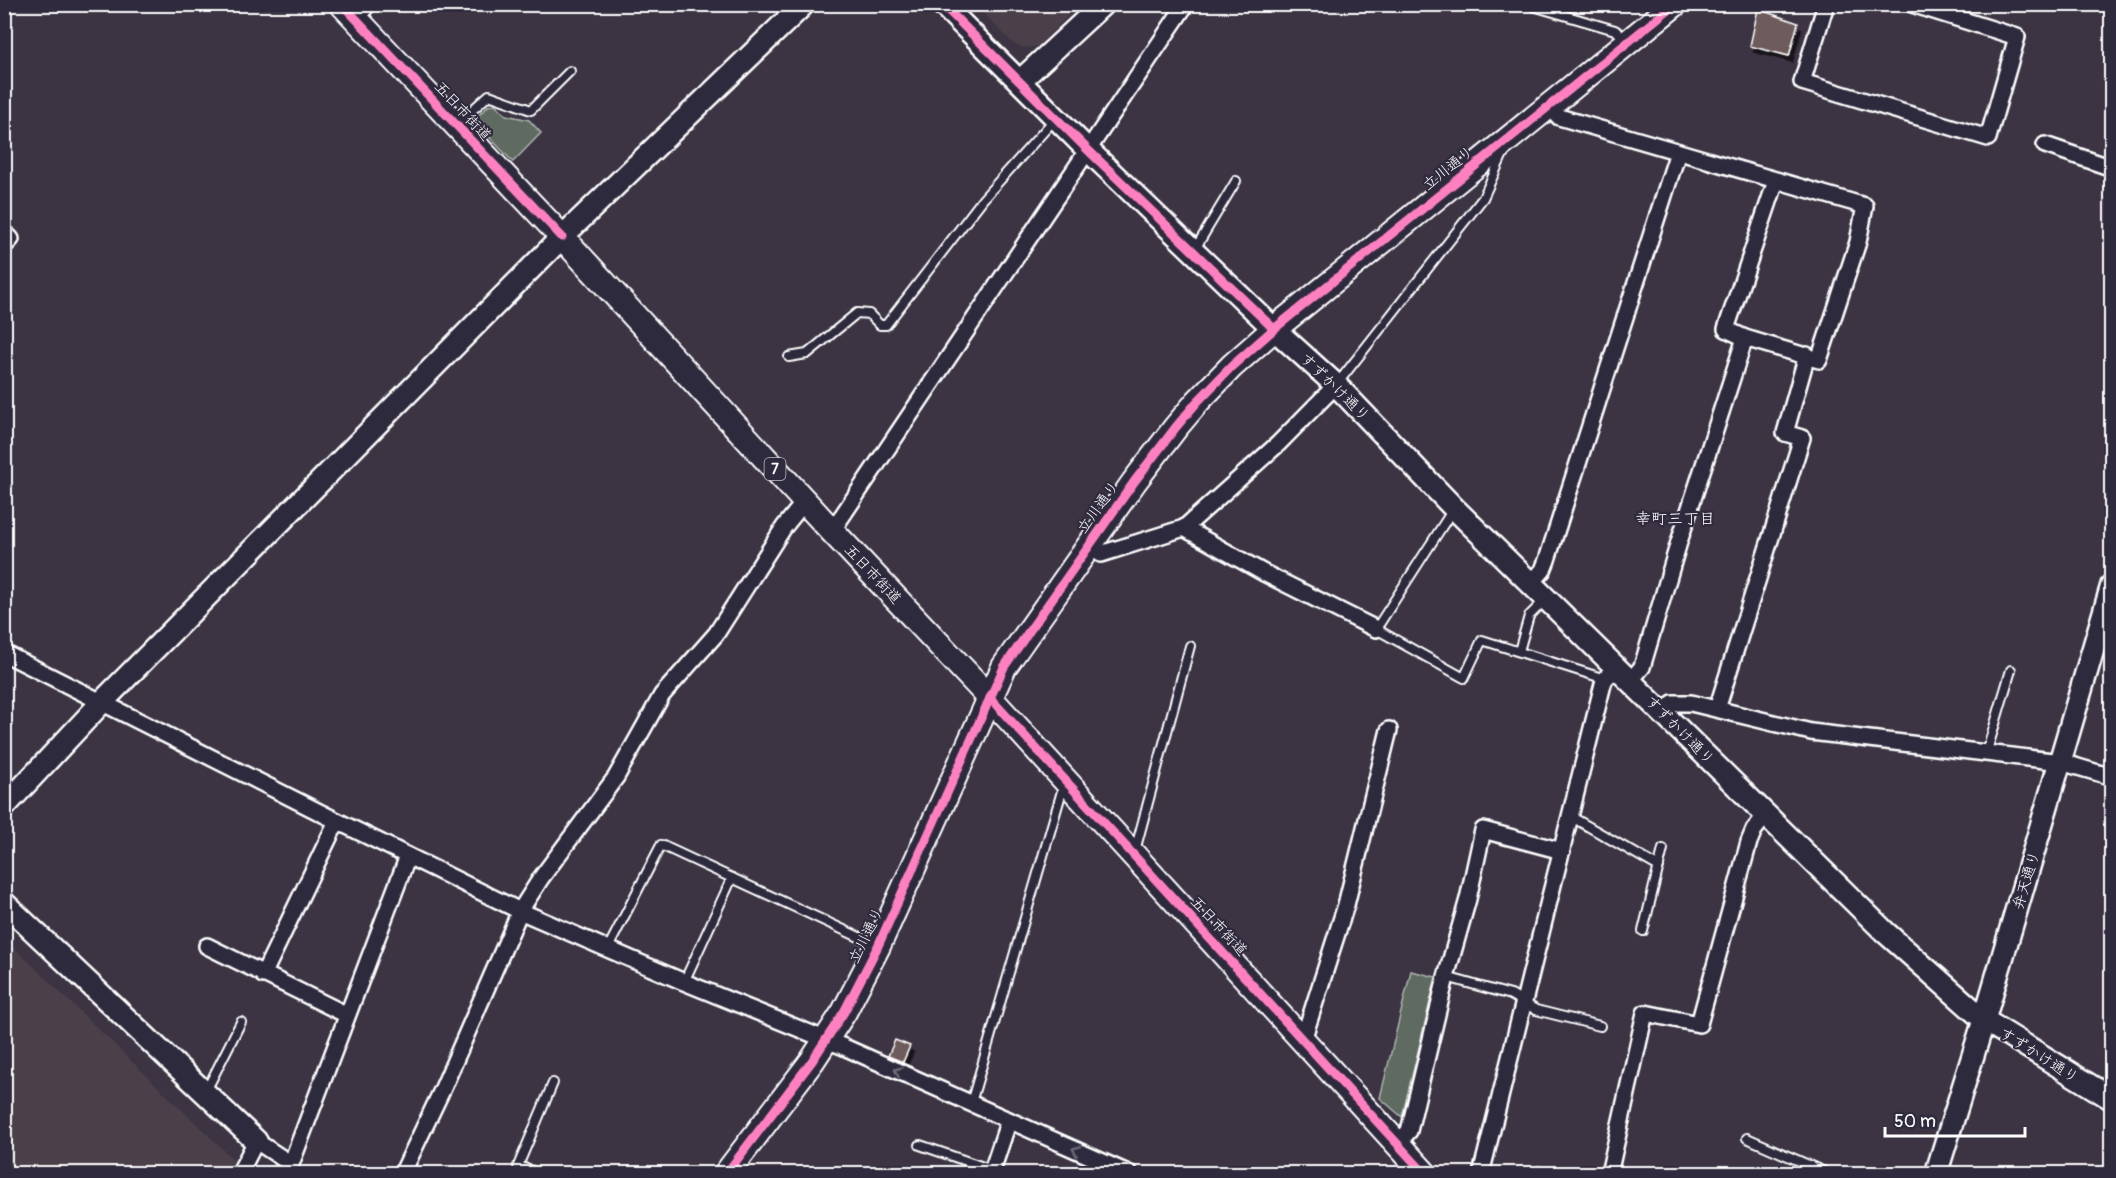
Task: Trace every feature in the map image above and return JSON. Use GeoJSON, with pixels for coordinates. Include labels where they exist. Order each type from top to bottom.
{"type":"FeatureCollection","features":[{"type":"Feature","properties":{"kind":"main road","name":"立川通り"},"geometry":{"type":"LineString","coordinates":[[726,1173],[827,1040],[844,1012],[878,946],[1004,667],[1134,482],[1198,401],[1232,366],[1274,329],[1675,4]]}},
{"type":"Feature","properties":{"kind":"main road","name":"五日市街道"},"geometry":{"type":"LineString","coordinates":[[358,10],[456,125],[990,698],[1425,1173]]}},
{"type":"Feature","properties":{"kind":"street"},"geometry":{"type":"LineString","coordinates":[[4,807],[103,701],[562,237],[804,4]]}},
{"type":"Feature","properties":{"kind":"street","name":"すずかけ通り"},"geometry":{"type":"LineString","coordinates":[[942,4],[1089,151],[1274,329],[1336,385],[1454,508],[1546,598],[1617,676],[1664,713],[1885,932],[1984,1020],[2112,1099]]}},
{"type":"Feature","properties":{"kind":"street"},"geometry":{"type":"LineString","coordinates":[[1020,81],[1103,4]]}},
{"type":"Feature","properties":{"kind":"street"},"geometry":{"type":"LineString","coordinates":[[832,531],[1186,4]]}},
{"type":"Feature","properties":{"kind":"street"},"geometry":{"type":"LineString","coordinates":[[1826,4],[1802,82],[1988,138],[2018,37],[1912,4]]}},
{"type":"Feature","properties":{"kind":"street"},"geometry":{"type":"LineString","coordinates":[[1549,105],[1559,117],[1865,206],[1858,242],[1819,360],[1745,338],[1726,329],[1776,181]]}},
{"type":"Feature","properties":{"kind":"street"},"geometry":{"type":"LineString","coordinates":[[2045,145],[2112,168]]}},
{"type":"Feature","properties":{"kind":"street"},"geometry":{"type":"LineString","coordinates":[[1531,584],[1543,570],[1547,560],[1678,152]]}},
{"type":"Feature","properties":{"kind":"street"},"geometry":{"type":"LineString","coordinates":[[4,232],[11,239],[4,246]]}},
{"type":"Feature","properties":{"kind":"street"},"geometry":{"type":"LineString","coordinates":[[1482,1173],[1570,816],[1617,676],[1642,667],[1679,542],[1745,338]]}},
{"type":"Feature","properties":{"kind":"street"},"geometry":{"type":"LineString","coordinates":[[1717,709],[1802,438],[1785,434],[1808,355]]}},
{"type":"Feature","properties":{"kind":"street"},"geometry":{"type":"LineString","coordinates":[[1088,546],[1101,554],[1113,552],[1184,528],[1278,444],[1336,385]]}},
{"type":"Feature","properties":{"kind":"street"},"geometry":{"type":"LineString","coordinates":[[402,1173],[443,1088],[520,911],[541,878],[616,777],[662,695],[716,634],[784,527],[805,501]]}},
{"type":"Feature","properties":{"kind":"street"},"geometry":{"type":"LineString","coordinates":[[1184,528],[1264,573],[1376,629]]}},
{"type":"Feature","properties":{"kind":"street","name":"弁天通り"},"geometry":{"type":"LineString","coordinates":[[1936,1173],[1984,1020],[2112,585]]}},
{"type":"Feature","properties":{"kind":"street"},"geometry":{"type":"LineString","coordinates":[[4,653],[520,911],[684,982],[827,1040],[1130,1173]]}},
{"type":"Feature","properties":{"kind":"street"},"geometry":{"type":"LineString","coordinates":[[1664,713],[1673,703],[1691,703],[1811,732],[2061,762],[2112,777]]}},
{"type":"Feature","properties":{"kind":"street"},"geometry":{"type":"LineString","coordinates":[[1303,1040],[1346,905],[1389,730]]}},
{"type":"Feature","properties":{"kind":"street"},"geometry":{"type":"LineString","coordinates":[[1609,1173],[1645,1013],[1699,1024],[1749,842],[1754,830],[1766,816]]}},
{"type":"Feature","properties":{"kind":"street"},"geometry":{"type":"LineString","coordinates":[[263,975],[338,821]]}},
{"type":"Feature","properties":{"kind":"street"},"geometry":{"type":"LineString","coordinates":[[1397,1144],[1409,1131],[1446,977],[1468,899],[1483,830],[1562,851]]}},
{"type":"Feature","properties":{"kind":"street"},"geometry":{"type":"LineString","coordinates":[[4,903],[256,1141],[291,1164],[408,856]]}},
{"type":"Feature","properties":{"kind":"street"},"geometry":{"type":"LineString","coordinates":[[207,946],[346,1015]]}},
{"type":"Feature","properties":{"kind":"street"},"geometry":{"type":"LineString","coordinates":[[992,1172],[1009,1120]]}},
{"type":"Feature","properties":{"kind":"street"},"geometry":{"type":"LineString","coordinates":[[239,1173],[256,1141]]}},
{"type":"Feature","properties":{"kind":"lane"},"geometry":{"type":"LineString","coordinates":[[1526,4],[1615,30],[1629,41]]}},
{"type":"Feature","properties":{"kind":"lane"},"geometry":{"type":"LineString","coordinates":[[456,125],[489,95],[531,110],[570,71]]}},
{"type":"Feature","properties":{"kind":"lane"},"geometry":{"type":"LineString","coordinates":[[789,357],[807,354],[857,313],[869,314],[880,325],[886,326],[983,199],[1057,117]]}},
{"type":"Feature","properties":{"kind":"lane"},"geometry":{"type":"LineString","coordinates":[[1336,385],[1483,198],[1510,137]]}},
{"type":"Feature","properties":{"kind":"lane"},"geometry":{"type":"LineString","coordinates":[[1194,251],[1236,181]]}},
{"type":"Feature","properties":{"kind":"lane"},"geometry":{"type":"LineString","coordinates":[[1454,508],[1376,629],[1464,678],[1482,640],[1617,676]]}},
{"type":"Feature","properties":{"kind":"lane"},"geometry":{"type":"LineString","coordinates":[[1519,651],[1529,616],[1546,598]]}},
{"type":"Feature","properties":{"kind":"lane"},"geometry":{"type":"LineString","coordinates":[[1134,855],[1190,646]]}},
{"type":"Feature","properties":{"kind":"lane"},"geometry":{"type":"LineString","coordinates":[[1986,754],[2011,670]]}},
{"type":"Feature","properties":{"kind":"lane"},"geometry":{"type":"LineString","coordinates":[[971,1103],[1065,780]]}},
{"type":"Feature","properties":{"kind":"lane"},"geometry":{"type":"LineString","coordinates":[[1570,816],[1659,867]]}},
{"type":"Feature","properties":{"kind":"lane"},"geometry":{"type":"LineString","coordinates":[[608,950],[661,845],[878,946]]}},
{"type":"Feature","properties":{"kind":"lane"},"geometry":{"type":"LineString","coordinates":[[1643,931],[1663,849]]}},
{"type":"Feature","properties":{"kind":"lane"},"geometry":{"type":"LineString","coordinates":[[684,982],[732,878]]}},
{"type":"Feature","properties":{"kind":"lane"},"geometry":{"type":"LineString","coordinates":[[1446,977],[1511,995],[1536,1010],[1600,1026]]}},
{"type":"Feature","properties":{"kind":"lane"},"geometry":{"type":"LineString","coordinates":[[205,1092],[241,1022]]}},
{"type":"Feature","properties":{"kind":"lane"},"geometry":{"type":"LineString","coordinates":[[542,1173],[518,1166],[553,1083]]}},
{"type":"Feature","properties":{"kind":"lane"},"geometry":{"type":"LineString","coordinates":[[1747,1138],[1829,1173]]}},
{"type":"Feature","properties":{"kind":"lane"},"geometry":{"type":"LineString","coordinates":[[920,1145],[992,1172]]}},
{"type":"Feature","properties":{"kind":"shaded area"},"geometry":{"type":"Polygon","coordinates":[[[975,5],[1079,5],[1038,46],[1024,48],[1014,44],[975,5]]]}},
{"type":"Feature","properties":{"kind":"shaded area"},"geometry":{"type":"Polygon","coordinates":[[[5,939],[236,1162],[230,1173],[5,1173],[5,939]]]}},
{"type":"Feature","properties":{"kind":"green space"},"geometry":{"type":"Polygon","coordinates":[[[495,104],[506,115],[529,120],[541,133],[513,162],[476,123],[475,119],[488,106],[495,104]]]}},
{"type":"Feature","properties":{"kind":"green space"},"geometry":{"type":"Polygon","coordinates":[[[1411,971],[1436,977],[1402,1117],[1380,1098],[1411,971]]]}},
{"type":"Feature","properties":{"kind":"building"},"geometry":{"type":"Polygon","coordinates":[[[1758,9],[1798,23],[1789,56],[1750,46],[1758,9]]]}},
{"type":"Feature","properties":{"kind":"building"},"geometry":{"type":"Polygon","coordinates":[[[895,1040],[910,1046],[903,1062],[888,1056],[895,1040]]]}},
{"type":"Feature","properties":{"kind":"cycle path"},"geometry":{"type":"LineString","coordinates":[[342,4],[562,237]]}},
{"type":"Feature","properties":{"kind":"cycle path"},"geometry":{"type":"LineString","coordinates":[[942,4],[1089,151],[1274,329]]}},
{"type":"Feature","properties":{"kind":"cycle path"},"geometry":{"type":"LineString","coordinates":[[726,1174],[812,1061],[844,1012],[878,946],[1004,667],[1134,482],[1176,427],[1232,366],[1274,329],[1675,4]]}},
{"type":"Feature","properties":{"kind":"cycle path"},"geometry":{"type":"LineString","coordinates":[[990,698],[1425,1174]]}},
{"type":"Feature","properties":{"kind":"district","name":"幸町三丁目"},"geometry":{"type":"Point","coordinates":[1675,518]}}]}
